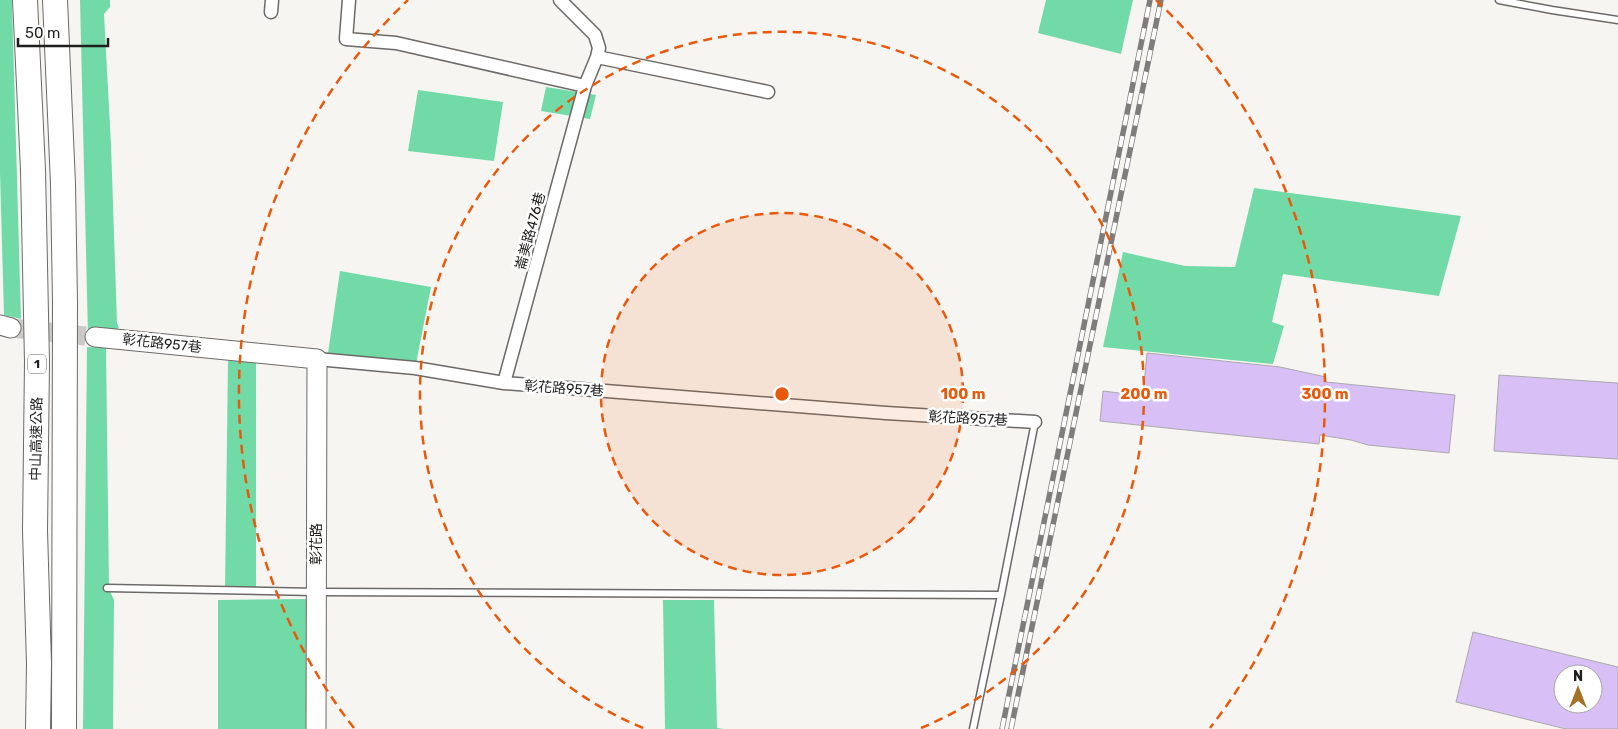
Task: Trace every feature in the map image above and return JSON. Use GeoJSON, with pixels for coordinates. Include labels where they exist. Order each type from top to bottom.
{"type":"FeatureCollection","features":[{"type":"Feature","properties":{"kind":"highway","name":"中山高速公路"},"geometry":{"type":"LineString","coordinates":[[25,0],[33,170],[37,362],[35,531],[39,664],[38,729]]}},
{"type":"Feature","properties":{"kind":"highway","name":"中山高速公路"},"geometry":{"type":"LineString","coordinates":[[55,0],[63,184],[65,302],[64,729]]}},
{"type":"Feature","properties":{"kind":"street"},"geometry":{"type":"LineString","coordinates":[[349,0],[346,39],[396,43],[585,86]]}},
{"type":"Feature","properties":{"kind":"street"},"geometry":{"type":"LineString","coordinates":[[560,0],[594,35],[599,48],[597,57],[768,92]]}},
{"type":"Feature","properties":{"kind":"street","name":"崙美路476巷"},"geometry":{"type":"LineString","coordinates":[[504,384],[585,86],[597,57]]}},
{"type":"Feature","properties":{"kind":"street","name":"彰花路957巷"},"geometry":{"type":"LineString","coordinates":[[95,337],[415,368],[504,384],[886,413],[1035,422]]}},
{"type":"Feature","properties":{"kind":"street","name":"彰花路"},"geometry":{"type":"LineString","coordinates":[[316,729],[317,359]]}},
{"type":"Feature","properties":{"kind":"lane"},"geometry":{"type":"LineString","coordinates":[[1499,0],[1525,2],[1552,10],[1618,20]]}},
{"type":"Feature","properties":{"kind":"lane"},"geometry":{"type":"LineString","coordinates":[[973,729],[1035,422]]}},
{"type":"Feature","properties":{"kind":"lane"},"geometry":{"type":"LineString","coordinates":[[107,588],[316,592],[1001,595]]}},
{"type":"Feature","properties":{"kind":"green space"},"geometry":{"type":"Polygon","coordinates":[[[0,0],[12,0],[21,319],[4,315],[0,172],[0,0]]]}},
{"type":"Feature","properties":{"kind":"green space"},"geometry":{"type":"Polygon","coordinates":[[[80,0],[110,0],[110,7],[104,14],[117,323],[119,328],[109,333],[88,336],[80,0]]]}},
{"type":"Feature","properties":{"kind":"green space"},"geometry":{"type":"Polygon","coordinates":[[[1046,0],[1133,0],[1121,54],[1038,33],[1046,0]]]}},
{"type":"Feature","properties":{"kind":"green space"},"geometry":{"type":"Polygon","coordinates":[[[546,87],[596,95],[590,119],[541,111],[546,87]]]}},
{"type":"Feature","properties":{"kind":"green space"},"geometry":{"type":"Polygon","coordinates":[[[418,90],[503,102],[494,161],[408,151],[418,90]]]}},
{"type":"Feature","properties":{"kind":"green space"},"geometry":{"type":"Polygon","coordinates":[[[1254,188],[1461,216],[1439,296],[1283,274],[1272,322],[1284,326],[1273,364],[1103,347],[1123,252],[1185,266],[1235,267],[1254,188]]]}},
{"type":"Feature","properties":{"kind":"green space"},"geometry":{"type":"Polygon","coordinates":[[[340,271],[431,287],[416,364],[328,353],[340,271]]]}},
{"type":"Feature","properties":{"kind":"green space"},"geometry":{"type":"Polygon","coordinates":[[[87,347],[106,348],[109,589],[114,600],[113,729],[83,729],[87,347]]]}},
{"type":"Feature","properties":{"kind":"green space"},"geometry":{"type":"Polygon","coordinates":[[[256,360],[256,589],[225,589],[228,361],[256,360]]]}},
{"type":"Feature","properties":{"kind":"green space"},"geometry":{"type":"Polygon","coordinates":[[[307,599],[313,729],[218,729],[218,600],[307,599]]]}},
{"type":"Feature","properties":{"kind":"green space"},"geometry":{"type":"Polygon","coordinates":[[[663,600],[714,600],[717,728],[724,729],[665,729],[663,600]]]}},
{"type":"Feature","properties":{"kind":"building"},"geometry":{"type":"Polygon","coordinates":[[[1147,353],[1280,367],[1326,377],[1326,382],[1455,395],[1449,453],[1368,445],[1320,435],[1319,444],[1100,421],[1103,391],[1143,396],[1147,353]]]}},
{"type":"Feature","properties":{"kind":"building"},"geometry":{"type":"Polygon","coordinates":[[[1499,375],[1618,383],[1618,459],[1494,451],[1499,375]]]}},
{"type":"Feature","properties":{"kind":"building"},"geometry":{"type":"Polygon","coordinates":[[[1473,632],[1618,667],[1618,729],[1566,729],[1456,702],[1473,632]]]}},
{"type":"Feature","properties":{"kind":"tunnel"},"geometry":{"type":"LineString","coordinates":[[11,328],[95,337]]}},
{"type":"Feature","properties":{"kind":"railway"},"geometry":{"type":"LineString","coordinates":[[1002,729],[1150,0]]}},
{"type":"Feature","properties":{"kind":"railway"},"geometry":{"type":"LineString","coordinates":[[1011,729],[1161,0]]}}]}
